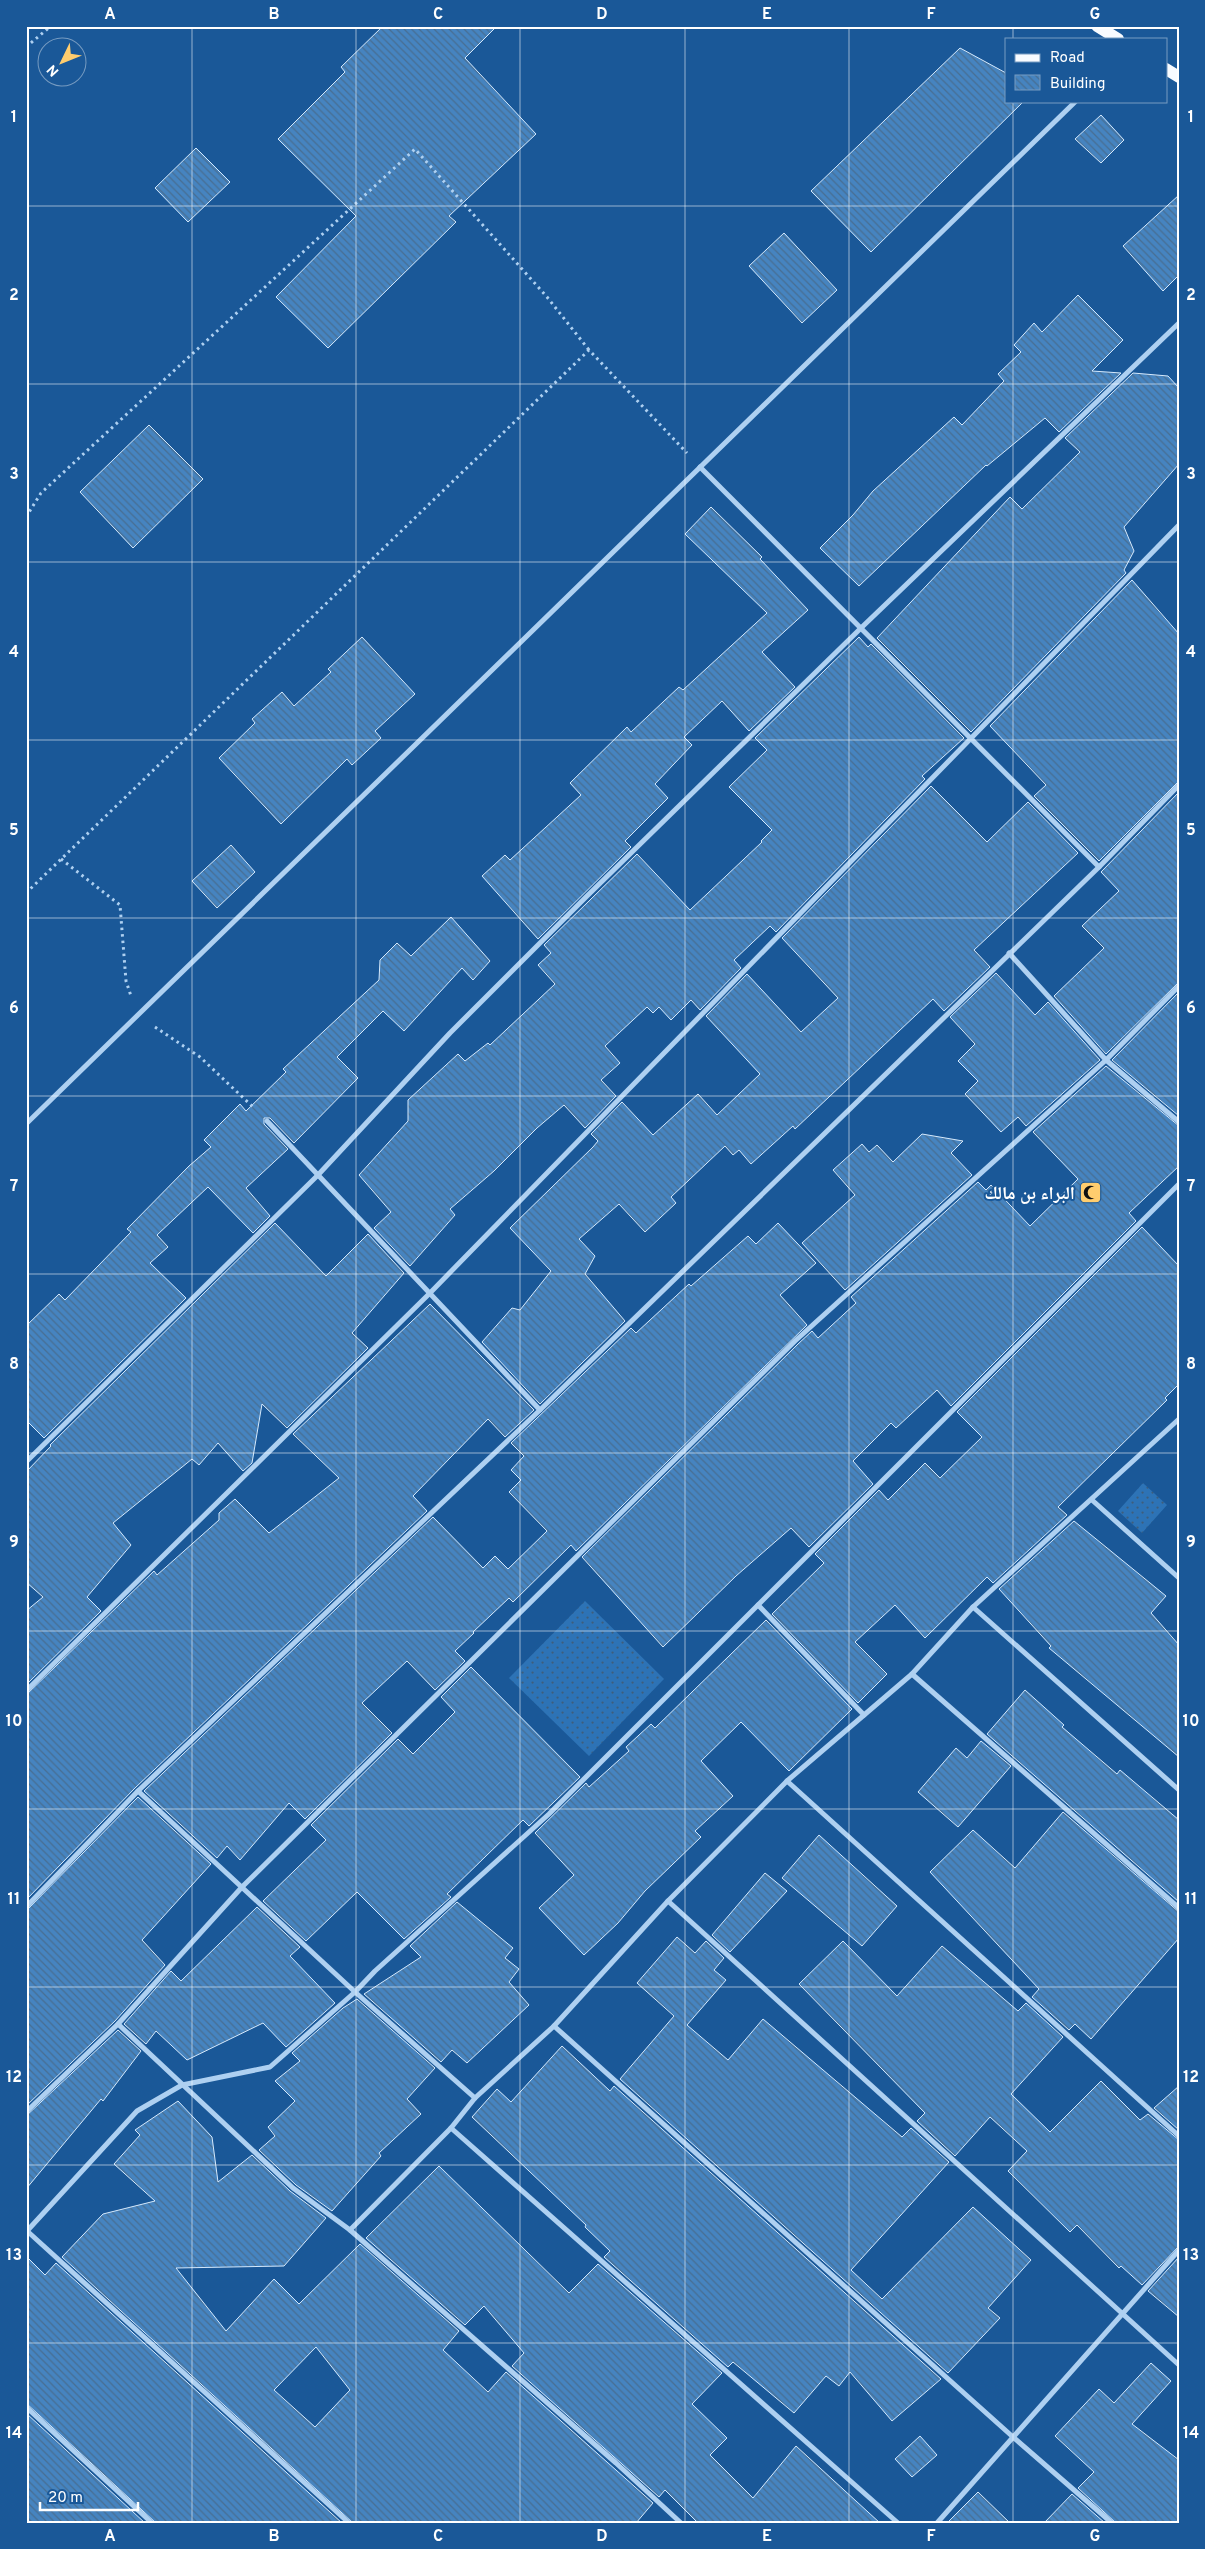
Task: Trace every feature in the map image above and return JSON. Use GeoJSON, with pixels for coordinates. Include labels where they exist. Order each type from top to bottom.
{"type":"FeatureCollection","features":[{"type":"Feature","properties":{"kind":"main road"},"geometry":{"type":"LineString","coordinates":[[1097,26],[1116,38]]}},
{"type":"Feature","properties":{"kind":"main road"},"geometry":{"type":"LineString","coordinates":[[1168,70],[1179,77]]}},
{"type":"Feature","properties":{"kind":"street"},"geometry":{"type":"LineString","coordinates":[[26,1124],[1075,102]]}},
{"type":"Feature","properties":{"kind":"street"},"geometry":{"type":"LineString","coordinates":[[26,1462],[318,1175],[450,1033],[861,628],[1179,324]]}},
{"type":"Feature","properties":{"kind":"street"},"geometry":{"type":"LineString","coordinates":[[700,467],[1099,866]]}},
{"type":"Feature","properties":{"kind":"street"},"geometry":{"type":"LineString","coordinates":[[26,1691],[430,1293],[1179,525]]}},
{"type":"Feature","properties":{"kind":"street"},"geometry":{"type":"LineString","coordinates":[[26,1907],[138,1791],[540,1410],[1099,866],[1179,785]]}},
{"type":"Feature","properties":{"kind":"street"},"geometry":{"type":"LineString","coordinates":[[1009,953],[1106,1060],[1179,1122]]}},
{"type":"Feature","properties":{"kind":"street"},"geometry":{"type":"LineString","coordinates":[[26,2112],[118,2024],[242,1887],[795,1342],[1106,1060],[1179,986]]}},
{"type":"Feature","properties":{"kind":"street"},"geometry":{"type":"LineString","coordinates":[[267,1121],[540,1410]]}},
{"type":"Feature","properties":{"kind":"street"},"geometry":{"type":"LineString","coordinates":[[349,2523],[26,2231],[137,2111],[182,2085],[270,2067],[355,1992],[375,1971],[549,1814],[1179,1184]]}},
{"type":"Feature","properties":{"kind":"street"},"geometry":{"type":"LineString","coordinates":[[350,2230],[451,2128],[475,2098],[554,2026],[668,1901],[787,1781],[912,1674],[973,1606],[1092,1500],[1179,1418]]}},
{"type":"Feature","properties":{"kind":"street"},"geometry":{"type":"LineString","coordinates":[[1092,1500],[1179,1578]]}},
{"type":"Feature","properties":{"kind":"street"},"geometry":{"type":"LineString","coordinates":[[758,1605],[864,1715]]}},
{"type":"Feature","properties":{"kind":"street"},"geometry":{"type":"LineString","coordinates":[[973,1606],[1179,1790]]}},
{"type":"Feature","properties":{"kind":"street"},"geometry":{"type":"LineString","coordinates":[[912,1674],[1179,1908]]}},
{"type":"Feature","properties":{"kind":"street"},"geometry":{"type":"LineString","coordinates":[[787,1781],[1179,2136]]}},
{"type":"Feature","properties":{"kind":"street"},"geometry":{"type":"LineString","coordinates":[[138,1791],[355,1992],[475,2098]]}},
{"type":"Feature","properties":{"kind":"street"},"geometry":{"type":"LineString","coordinates":[[668,1901],[1179,2365]]}},
{"type":"Feature","properties":{"kind":"street"},"geometry":{"type":"LineString","coordinates":[[118,2024],[293,2188],[350,2230],[616,2463],[681,2523]]}},
{"type":"Feature","properties":{"kind":"street"},"geometry":{"type":"LineString","coordinates":[[554,2026],[1013,2437],[1112,2523]]}},
{"type":"Feature","properties":{"kind":"street"},"geometry":{"type":"LineString","coordinates":[[451,2128],[898,2523]]}},
{"type":"Feature","properties":{"kind":"street"},"geometry":{"type":"LineString","coordinates":[[937,2523],[1179,2250]]}},
{"type":"Feature","properties":{"kind":"street"},"geometry":{"type":"LineString","coordinates":[[26,2407],[152,2523]]}},
{"type":"Feature","properties":{"kind":"path"},"geometry":{"type":"LineString","coordinates":[[26,47],[51,26]]}},
{"type":"Feature","properties":{"kind":"path"},"geometry":{"type":"LineString","coordinates":[[26,517],[41,493],[414,149],[547,297],[589,350],[700,467]]}},
{"type":"Feature","properties":{"kind":"path"},"geometry":{"type":"LineString","coordinates":[[26,893],[589,350]]}},
{"type":"Feature","properties":{"kind":"path"},"geometry":{"type":"LineString","coordinates":[[61,859],[120,905],[126,981],[138,1015],[200,1057],[267,1121]]}},
{"type":"Feature","properties":{"kind":"shaded area"},"geometry":{"type":"Polygon","coordinates":[[[1143,1483],[1167,1505],[1142,1533],[1118,1511],[1143,1483]]]}},
{"type":"Feature","properties":{"kind":"shaded area"},"geometry":{"type":"Polygon","coordinates":[[[585,1601],[664,1679],[589,1756],[509,1678],[585,1601]]]}},
{"type":"Feature","properties":{"kind":"building"},"geometry":{"type":"Polygon","coordinates":[[[383,26],[497,26],[465,58],[536,134],[449,216],[456,222],[328,348],[276,297],[356,216],[278,139],[345,72],[341,67],[383,26]]]}},
{"type":"Feature","properties":{"kind":"building"},"geometry":{"type":"Polygon","coordinates":[[[960,48],[1005,72],[1005,102],[1023,102],[871,252],[811,191],[960,48]]]}},
{"type":"Feature","properties":{"kind":"building"},"geometry":{"type":"Polygon","coordinates":[[[1101,115],[1124,140],[1101,163],[1075,139],[1101,115]]]}},
{"type":"Feature","properties":{"kind":"building"},"geometry":{"type":"Polygon","coordinates":[[[196,148],[230,182],[188,222],[155,188],[196,148]]]}},
{"type":"Feature","properties":{"kind":"building"},"geometry":{"type":"Polygon","coordinates":[[[1179,195],[1179,275],[1163,291],[1123,246],[1179,195]]]}},
{"type":"Feature","properties":{"kind":"building"},"geometry":{"type":"Polygon","coordinates":[[[784,233],[837,290],[802,323],[749,266],[784,233]]]}},
{"type":"Feature","properties":{"kind":"building"},"geometry":{"type":"Polygon","coordinates":[[[1078,295],[1123,340],[1092,371],[1121,373],[1059,432],[1045,418],[986,465],[859,586],[820,548],[853,515],[873,491],[954,417],[962,425],[1004,381],[998,374],[1021,352],[1014,345],[1034,323],[1042,332],[1078,295]]]}},
{"type":"Feature","properties":{"kind":"building"},"geometry":{"type":"Polygon","coordinates":[[[1133,373],[1168,376],[1179,388],[1179,464],[1124,527],[1134,551],[1124,570],[1126,573],[971,732],[877,638],[1010,497],[1022,509],[1080,452],[1065,438],[1133,373]]]}},
{"type":"Feature","properties":{"kind":"building"},"geometry":{"type":"Polygon","coordinates":[[[149,425],[203,479],[133,548],[80,492],[149,425]]]}},
{"type":"Feature","properties":{"kind":"building"},"geometry":{"type":"Polygon","coordinates":[[[711,507],[762,557],[760,559],[808,610],[762,652],[795,687],[749,731],[722,701],[684,737],[692,745],[655,784],[668,798],[625,841],[631,847],[538,939],[482,876],[505,855],[510,860],[581,795],[570,783],[627,727],[631,732],[679,687],[683,690],[767,613],[685,534],[711,507]]]}},
{"type":"Feature","properties":{"kind":"building"},"geometry":{"type":"Polygon","coordinates":[[[1132,580],[1179,634],[1179,781],[1099,861],[1034,796],[1046,785],[990,726],[1132,580]]]}},
{"type":"Feature","properties":{"kind":"building"},"geometry":{"type":"Polygon","coordinates":[[[362,637],[415,694],[375,731],[381,738],[352,765],[347,759],[281,824],[219,758],[255,723],[252,719],[282,692],[294,706],[331,672],[328,669],[362,637]]]}},
{"type":"Feature","properties":{"kind":"building"},"geometry":{"type":"Polygon","coordinates":[[[859,637],[868,647],[871,644],[964,738],[922,776],[925,779],[776,932],[770,926],[734,960],[741,968],[700,1010],[691,1000],[671,1020],[659,1007],[653,1013],[647,1007],[605,1046],[620,1063],[601,1080],[616,1096],[585,1128],[564,1105],[537,1128],[494,1171],[450,1209],[455,1215],[410,1266],[374,1228],[391,1212],[359,1175],[408,1121],[408,1100],[458,1054],[465,1061],[488,1043],[490,1045],[555,984],[538,965],[551,953],[544,945],[637,854],[690,910],[762,842],[772,830],[729,787],[767,750],[755,738],[859,637]]]}},
{"type":"Feature","properties":{"kind":"building"},"geometry":{"type":"Polygon","coordinates":[[[931,786],[987,842],[1028,802],[1078,853],[974,950],[990,967],[944,1011],[933,999],[795,1129],[793,1126],[751,1164],[739,1150],[733,1155],[725,1146],[671,1197],[676,1203],[645,1232],[619,1204],[579,1239],[595,1256],[585,1274],[625,1321],[540,1404],[482,1342],[512,1308],[520,1310],[551,1271],[510,1228],[593,1147],[598,1141],[591,1134],[622,1102],[653,1135],[698,1094],[717,1115],[760,1074],[706,1016],[747,974],[801,1032],[838,998],[782,938],[931,786]]]}},
{"type":"Feature","properties":{"kind":"building"},"geometry":{"type":"Polygon","coordinates":[[[1179,792],[1179,982],[1106,1054],[1054,996],[1104,948],[1082,926],[1119,891],[1101,872],[1179,792]]]}},
{"type":"Feature","properties":{"kind":"building"},"geometry":{"type":"Polygon","coordinates":[[[231,845],[255,872],[217,908],[192,881],[231,845]]]}},
{"type":"Feature","properties":{"kind":"building"},"geometry":{"type":"Polygon","coordinates":[[[451,917],[490,961],[473,980],[462,968],[404,1031],[383,1011],[337,1057],[358,1078],[294,1143],[270,1118],[264,1118],[264,1124],[288,1149],[246,1188],[270,1216],[253,1233],[208,1187],[157,1235],[168,1247],[150,1263],[186,1298],[44,1438],[26,1420],[26,1326],[59,1294],[65,1300],[131,1232],[127,1229],[189,1166],[211,1147],[204,1140],[240,1104],[246,1111],[286,1072],[283,1069],[379,980],[380,960],[397,943],[411,956],[451,917]]]}},
{"type":"Feature","properties":{"kind":"building"},"geometry":{"type":"Polygon","coordinates":[[[996,973],[1035,1015],[1048,1002],[1100,1060],[1026,1126],[1018,1117],[1001,1132],[965,1094],[978,1081],[958,1061],[975,1044],[950,1017],[996,973]]]}},
{"type":"Feature","properties":{"kind":"building"},"geometry":{"type":"Polygon","coordinates":[[[1179,992],[1179,1116],[1112,1060],[1179,992]]]}},
{"type":"Feature","properties":{"kind":"building"},"geometry":{"type":"Polygon","coordinates":[[[1106,1066],[1179,1126],[1179,1166],[1129,1213],[1136,1221],[951,1406],[937,1390],[896,1428],[891,1423],[853,1461],[873,1484],[809,1547],[791,1528],[736,1576],[663,1647],[582,1557],[798,1344],[812,1331],[818,1338],[856,1303],[851,1297],[978,1182],[986,1190],[991,1185],[1030,1226],[1078,1179],[1033,1132],[1106,1066]]]}},
{"type":"Feature","properties":{"kind":"building"},"geometry":{"type":"Polygon","coordinates":[[[922,1134],[963,1141],[951,1153],[972,1175],[845,1290],[802,1243],[855,1195],[833,1170],[862,1144],[869,1152],[877,1145],[893,1162],[922,1134]]]}},
{"type":"Feature","properties":{"kind":"building"},"geometry":{"type":"Polygon","coordinates":[[[275,1223],[326,1276],[368,1234],[404,1273],[352,1333],[368,1348],[287,1428],[262,1404],[252,1463],[243,1471],[218,1443],[199,1465],[192,1459],[113,1523],[131,1545],[87,1597],[101,1611],[26,1685],[26,1611],[43,1597],[26,1582],[26,1472],[50,1445],[275,1223]]]}},
{"type":"Feature","properties":{"kind":"building"},"geometry":{"type":"Polygon","coordinates":[[[778,1223],[816,1263],[780,1295],[807,1325],[576,1551],[571,1545],[513,1602],[509,1598],[473,1632],[455,1651],[465,1661],[435,1690],[407,1661],[362,1703],[392,1733],[305,1819],[289,1803],[240,1860],[227,1846],[217,1858],[144,1791],[433,1517],[483,1568],[495,1556],[508,1569],[547,1531],[509,1492],[521,1480],[511,1470],[524,1456],[511,1443],[631,1328],[636,1333],[689,1284],[691,1286],[748,1236],[756,1244],[778,1223]]]}},
{"type":"Feature","properties":{"kind":"building"},"geometry":{"type":"Polygon","coordinates":[[[1142,1227],[1179,1266],[1179,1384],[1165,1398],[1167,1400],[1058,1507],[1067,1515],[993,1583],[987,1577],[925,1638],[895,1605],[855,1642],[887,1674],[858,1703],[772,1614],[824,1563],[815,1554],[879,1490],[888,1500],[925,1463],[940,1478],[982,1437],[957,1412],[1142,1227]]]}},
{"type":"Feature","properties":{"kind":"building"},"geometry":{"type":"Polygon","coordinates":[[[430,1304],[534,1410],[505,1437],[488,1419],[413,1496],[427,1511],[135,1788],[26,1900],[26,1695],[154,1571],[157,1575],[219,1520],[219,1513],[235,1499],[269,1533],[339,1478],[293,1434],[430,1304]]]}},
{"type":"Feature","properties":{"kind":"building"},"geometry":{"type":"Polygon","coordinates":[[[1074,1521],[1166,1596],[1151,1613],[1179,1645],[1179,1757],[1049,1648],[1051,1646],[999,1589],[1074,1521]]]}},
{"type":"Feature","properties":{"kind":"building"},"geometry":{"type":"Polygon","coordinates":[[[766,1620],[852,1709],[789,1771],[741,1722],[701,1761],[733,1796],[695,1831],[701,1837],[645,1891],[618,1923],[584,1955],[539,1908],[574,1875],[535,1833],[586,1783],[589,1787],[629,1751],[626,1747],[651,1724],[655,1728],[766,1620]]]}},
{"type":"Feature","properties":{"kind":"building"},"geometry":{"type":"Polygon","coordinates":[[[471,1667],[580,1777],[529,1826],[523,1820],[447,1894],[451,1897],[404,1939],[357,1892],[306,1941],[263,1901],[326,1840],[311,1825],[398,1739],[413,1754],[455,1712],[441,1697],[471,1667]]]}},
{"type":"Feature","properties":{"kind":"building"},"geometry":{"type":"Polygon","coordinates":[[[1025,1690],[1064,1725],[1062,1727],[1117,1774],[1120,1770],[1179,1820],[1179,1902],[987,1734],[1025,1690]]]}},
{"type":"Feature","properties":{"kind":"building"},"geometry":{"type":"Polygon","coordinates":[[[981,1741],[1011,1766],[958,1827],[918,1792],[956,1748],[967,1758],[981,1741]]]}},
{"type":"Feature","properties":{"kind":"building"},"geometry":{"type":"Polygon","coordinates":[[[138,1797],[211,1864],[142,1940],[165,1965],[115,2021],[26,2106],[26,1911],[138,1797]]]}},
{"type":"Feature","properties":{"kind":"building"},"geometry":{"type":"Polygon","coordinates":[[[1063,1812],[1179,1912],[1179,1938],[1091,2039],[1075,2024],[1069,2030],[1032,1997],[1039,1989],[930,1872],[973,1830],[1015,1868],[1063,1812]]]}},
{"type":"Feature","properties":{"kind":"building"},"geometry":{"type":"Polygon","coordinates":[[[819,1835],[897,1906],[862,1946],[782,1878],[819,1835]]]}},
{"type":"Feature","properties":{"kind":"building"},"geometry":{"type":"Polygon","coordinates":[[[765,1873],[787,1891],[730,1952],[712,1935],[765,1873]]]}},
{"type":"Feature","properties":{"kind":"building"},"geometry":{"type":"Polygon","coordinates":[[[457,1902],[513,1948],[505,1958],[519,1969],[509,1982],[529,2005],[467,2063],[452,2050],[441,2062],[364,1994],[421,1957],[410,1946],[457,1902]]]}},
{"type":"Feature","properties":{"kind":"building"},"geometry":{"type":"Polygon","coordinates":[[[257,1907],[300,1947],[290,1956],[335,2003],[286,2047],[263,2023],[187,2060],[156,2031],[146,2044],[124,2024],[171,1971],[181,1981],[257,1907]]]}},
{"type":"Feature","properties":{"kind":"building"},"geometry":{"type":"Polygon","coordinates":[[[677,1937],[695,1953],[706,1941],[724,1958],[714,1970],[726,1980],[687,2025],[728,2060],[763,2019],[902,2137],[911,2128],[949,2162],[851,2270],[882,2299],[973,2207],[1031,2260],[988,2308],[1000,2318],[948,2373],[620,2079],[674,2016],[637,1983],[677,1937]]]}},
{"type":"Feature","properties":{"kind":"building"},"geometry":{"type":"Polygon","coordinates":[[[843,1941],[897,1996],[942,1946],[1018,2011],[1026,2003],[1063,2037],[1011,2094],[1050,2132],[1101,2081],[1140,2120],[1148,2114],[1179,2140],[1179,2246],[1142,2285],[1121,2266],[1119,2268],[1077,2225],[1070,2232],[1008,2171],[1027,2151],[990,2117],[955,2156],[917,2121],[925,2113],[799,1984],[843,1941]]]}},
{"type":"Feature","properties":{"kind":"building"},"geometry":{"type":"Polygon","coordinates":[[[357,1999],[435,2068],[407,2099],[421,2114],[379,2153],[381,2156],[332,2211],[296,2185],[259,2150],[275,2136],[268,2127],[295,2101],[275,2081],[300,2061],[292,2053],[343,2008],[357,1999]]]}},
{"type":"Feature","properties":{"kind":"building"},"geometry":{"type":"Polygon","coordinates":[[[118,2030],[141,2051],[103,2101],[101,2099],[26,2189],[26,2116],[118,2030]]]}},
{"type":"Feature","properties":{"kind":"building"},"geometry":{"type":"Polygon","coordinates":[[[562,2046],[610,2091],[614,2086],[941,2379],[892,2421],[850,2372],[839,2386],[826,2376],[794,2413],[733,2362],[728,2367],[604,2257],[610,2251],[585,2227],[586,2225],[472,2117],[497,2089],[511,2102],[562,2046]]]}},
{"type":"Feature","properties":{"kind":"building"},"geometry":{"type":"Polygon","coordinates":[[[1179,2086],[1179,2130],[1154,2108],[1179,2086]]]}},
{"type":"Feature","properties":{"kind":"building"},"geometry":{"type":"Polygon","coordinates":[[[178,2101],[212,2137],[218,2182],[252,2155],[290,2191],[326,2218],[284,2266],[176,2268],[226,2331],[274,2279],[299,2304],[360,2244],[459,2331],[443,2350],[488,2392],[506,2372],[653,2503],[636,2523],[353,2523],[62,2257],[103,2214],[155,2201],[114,2164],[140,2135],[135,2130],[178,2101]],[[316,2347],[274,2390],[315,2427],[350,2390],[316,2347]]]}},
{"type":"Feature","properties":{"kind":"building"},"geometry":{"type":"Polygon","coordinates":[[[439,2166],[569,2293],[598,2264],[722,2373],[692,2404],[727,2438],[710,2455],[753,2498],[796,2446],[880,2523],[698,2523],[665,2490],[659,2497],[512,2366],[524,2353],[484,2306],[465,2325],[366,2238],[439,2166]]]}},
{"type":"Feature","properties":{"kind":"building"},"geometry":{"type":"Polygon","coordinates":[[[26,2256],[45,2275],[56,2263],[342,2523],[156,2523],[26,2403],[26,2256]]]}},
{"type":"Feature","properties":{"kind":"building"},"geometry":{"type":"Polygon","coordinates":[[[1179,2257],[1179,2317],[1148,2291],[1179,2257]]]}},
{"type":"Feature","properties":{"kind":"building"},"geometry":{"type":"Polygon","coordinates":[[[1151,2363],[1171,2381],[1132,2424],[1179,2460],[1179,2523],[1116,2523],[1078,2488],[1094,2472],[1055,2436],[1099,2389],[1114,2403],[1151,2363]]]}},
{"type":"Feature","properties":{"kind":"building"},"geometry":{"type":"Polygon","coordinates":[[[26,2413],[145,2523],[26,2523],[26,2413]]]}},
{"type":"Feature","properties":{"kind":"building"},"geometry":{"type":"Polygon","coordinates":[[[920,2436],[937,2455],[912,2477],[895,2459],[920,2436]]]}},
{"type":"Feature","properties":{"kind":"building"},"geometry":{"type":"Polygon","coordinates":[[[978,2492],[1010,2523],[947,2523],[978,2492]]]}},
{"type":"Feature","properties":{"kind":"building"},"geometry":{"type":"Polygon","coordinates":[[[1072,2494],[1105,2523],[1044,2523],[1072,2494]]]}},
{"type":"Feature","properties":{"kind":"place","name":"البراء بن مالك"},"geometry":{"type":"Point","coordinates":[1091,1193]}}]}
